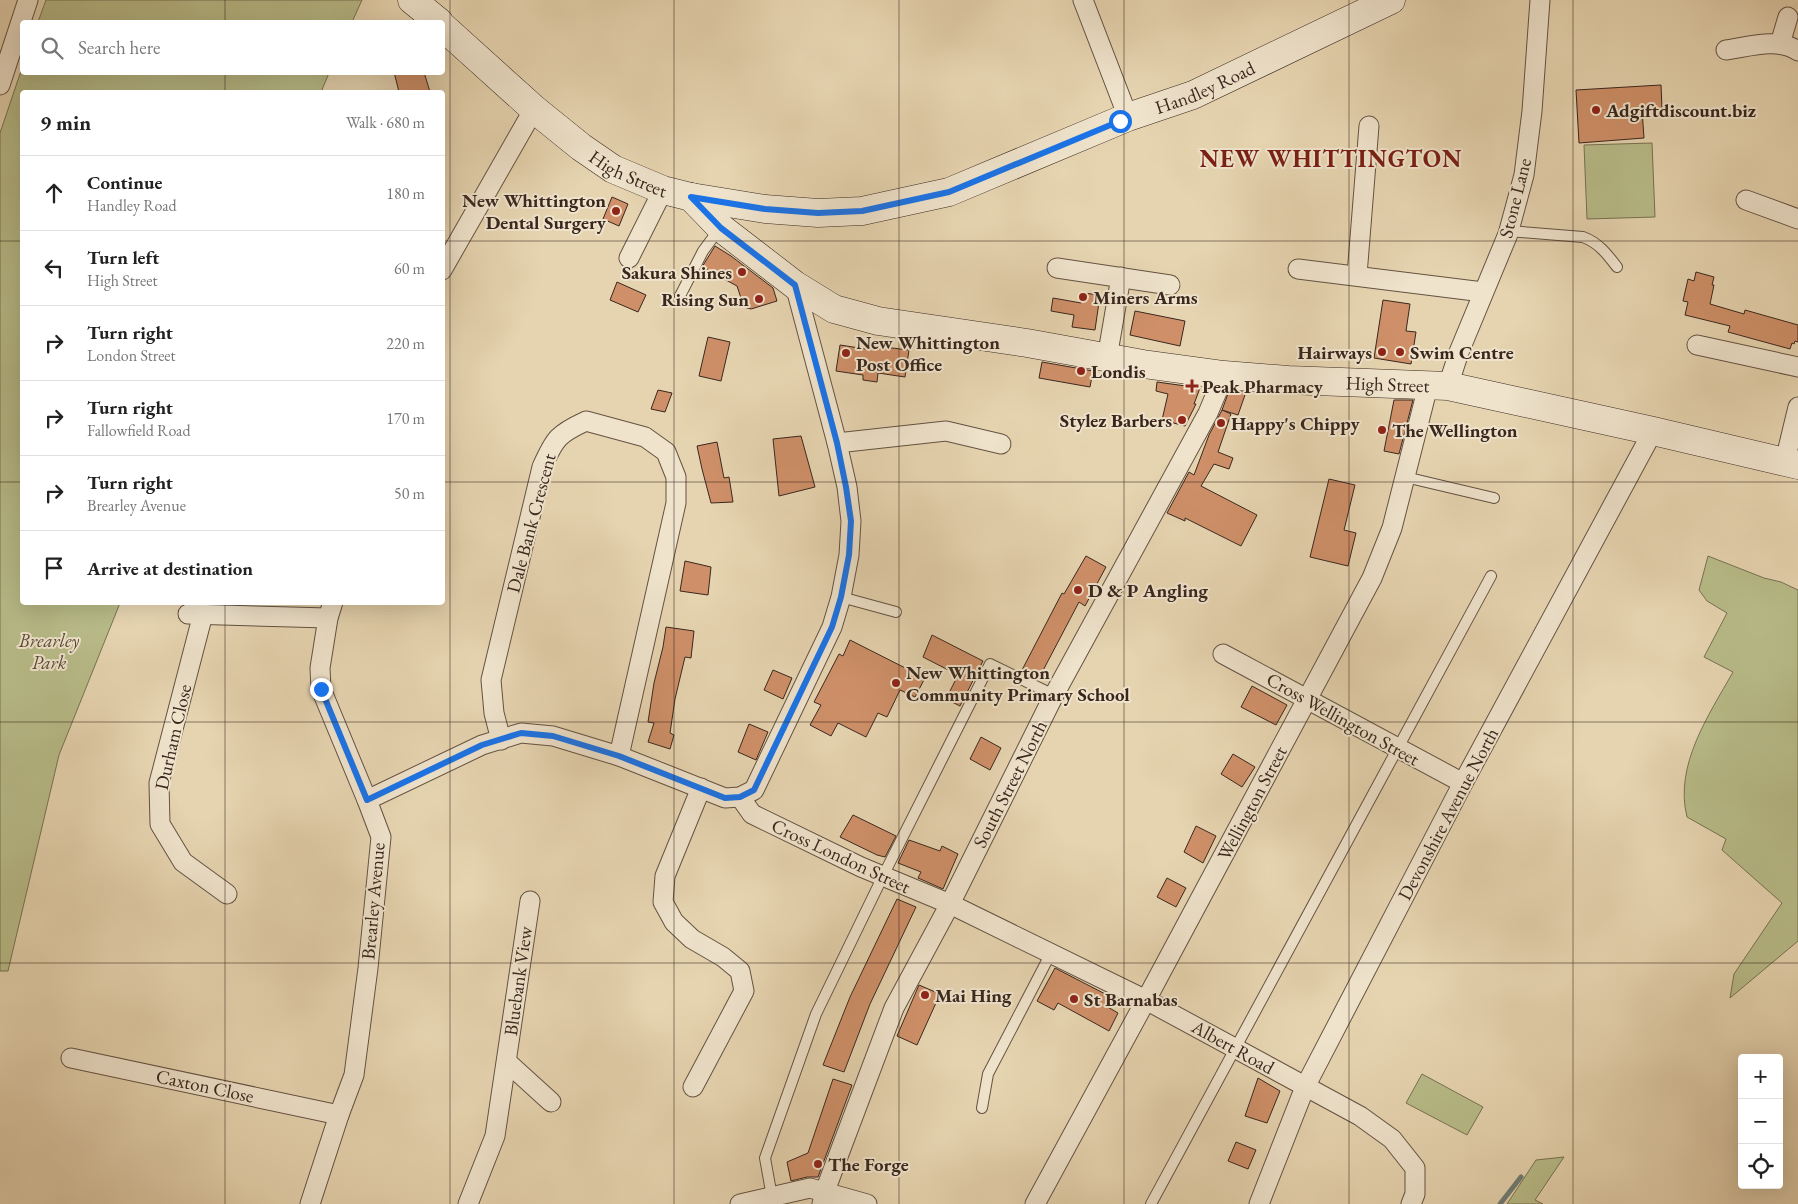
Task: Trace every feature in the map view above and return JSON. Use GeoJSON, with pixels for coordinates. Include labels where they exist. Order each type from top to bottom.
{"type":"FeatureCollection","features":[{"type":"Feature","properties":{"kind":"street"},"geometry":{"type":"LineString","coordinates":[[21,20],[28,0]]}},
{"type":"Feature","properties":{"kind":"street"},"geometry":{"type":"LineString","coordinates":[[412,0],[437,20]]}},
{"type":"Feature","properties":{"kind":"street"},"geometry":{"type":"LineString","coordinates":[[1083,0],[1128,117]]}},
{"type":"Feature","properties":{"kind":"street","name":"Handley Road"},"geometry":{"type":"LineString","coordinates":[[691,197],[765,209],[818,213],[862,211],[949,192],[1128,117],[1193,95],[1391,0]]}},
{"type":"Feature","properties":{"kind":"street","name":"Stone Lane"},"geometry":{"type":"LineString","coordinates":[[1438,386],[1459,352],[1509,231],[1524,174],[1530,129],[1540,0]]}},
{"type":"Feature","properties":{"kind":"street"},"geometry":{"type":"LineString","coordinates":[[1780,44],[1788,17]]}},
{"type":"Feature","properties":{"kind":"street"},"geometry":{"type":"LineString","coordinates":[[0,85],[20,24]]}},
{"type":"Feature","properties":{"kind":"street","name":"High Street"},"geometry":{"type":"LineString","coordinates":[[445,29],[534,109],[581,147],[613,169],[663,190],[691,197],[721,228],[795,285],[834,308],[878,321],[1224,375],[1288,380],[1438,386],[1653,431],[1791,463]]}},
{"type":"Feature","properties":{"kind":"street"},"geometry":{"type":"LineString","coordinates":[[1726,50],[1780,44],[1798,51]]}},
{"type":"Feature","properties":{"kind":"street"},"geometry":{"type":"LineString","coordinates":[[445,265],[534,109]]}},
{"type":"Feature","properties":{"kind":"street"},"geometry":{"type":"LineString","coordinates":[[1357,275],[1369,126]]}},
{"type":"Feature","properties":{"kind":"street"},"geometry":{"type":"LineString","coordinates":[[629,258],[663,190]]}},
{"type":"Feature","properties":{"kind":"street"},"geometry":{"type":"LineString","coordinates":[[1746,200],[1798,218]]}},
{"type":"Feature","properties":{"kind":"street"},"geometry":{"type":"LineString","coordinates":[[1057,268],[1170,284]]}},
{"type":"Feature","properties":{"kind":"street"},"geometry":{"type":"LineString","coordinates":[[1298,269],[1483,292]]}},
{"type":"Feature","properties":{"kind":"street"},"geometry":{"type":"LineString","coordinates":[[1107,358],[1121,277]]}},
{"type":"Feature","properties":{"kind":"street"},"geometry":{"type":"LineString","coordinates":[[367,800],[482,745],[521,733],[553,736],[619,756],[725,798],[740,797],[754,790],[832,627],[841,597],[849,555],[851,521],[846,487],[837,443],[795,285]]}},
{"type":"Feature","properties":{"kind":"street"},"geometry":{"type":"LineString","coordinates":[[1698,345],[1798,367]]}},
{"type":"Feature","properties":{"kind":"street","name":"South Street North"},"geometry":{"type":"LineString","coordinates":[[823,1198],[894,1008],[950,904],[1054,695],[1208,413],[1224,375]]}},
{"type":"Feature","properties":{"kind":"street","name":"Wellington Street"},"geometry":{"type":"LineString","coordinates":[[1035,1204],[1372,578],[1392,528],[1405,477],[1438,386]]}},
{"type":"Feature","properties":{"kind":"street"},"geometry":{"type":"LineString","coordinates":[[1791,463],[1798,407]]}},
{"type":"Feature","properties":{"kind":"street","name":"Dale Bank Crescent"},"geometry":{"type":"LineString","coordinates":[[501,740],[494,713],[491,680],[542,466],[553,443],[567,430],[586,421],[645,436],[666,452],[676,477],[676,503],[619,756]]}},
{"type":"Feature","properties":{"kind":"street"},"geometry":{"type":"LineString","coordinates":[[837,443],[946,431],[1001,444]]}},
{"type":"Feature","properties":{"kind":"street","name":"Devonshire Avenue North"},"geometry":{"type":"LineString","coordinates":[[1259,1204],[1306,1087],[1462,783],[1653,431]]}},
{"type":"Feature","properties":{"kind":"street","name":"Durham Close"},"geometry":{"type":"LineString","coordinates":[[227,894],[184,862],[160,824],[159,783],[195,614],[330,610]]}},
{"type":"Feature","properties":{"kind":"street","name":"Brearley Avenue"},"geometry":{"type":"LineString","coordinates":[[310,1204],[354,1075],[368,968],[381,837],[321,689],[320,668],[330,610]]}},
{"type":"Feature","properties":{"kind":"street","name":"Cross Wellington Street"},"geometry":{"type":"LineString","coordinates":[[1223,654],[1462,783]]}},
{"type":"Feature","properties":{"kind":"street"},"geometry":{"type":"LineString","coordinates":[[693,1087],[744,992],[740,971],[692,939],[674,922],[663,902],[665,876],[701,788]]}},
{"type":"Feature","properties":{"kind":"street","name":"Cross London Street"},"geometry":{"type":"LineString","coordinates":[[740,797],[752,814],[861,867],[950,904]]}},
{"type":"Feature","properties":{"kind":"street","name":"Bluebank View"},"geometry":{"type":"LineString","coordinates":[[468,1204],[495,1136],[530,901]]}},
{"type":"Feature","properties":{"kind":"street","name":"Albert Road"},"geometry":{"type":"LineString","coordinates":[[950,904],[1146,1000],[1360,1116],[1392,1139],[1416,1168],[1415,1194],[1411,1204]]}},
{"type":"Feature","properties":{"kind":"street","name":"Caxton Close"},"geometry":{"type":"LineString","coordinates":[[71,1058],[339,1115]]}},
{"type":"Feature","properties":{"kind":"street","name":"Bluebank View"},"geometry":{"type":"LineString","coordinates":[[506,1062],[550,1102]]}},
{"type":"Feature","properties":{"kind":"street"},"geometry":{"type":"LineString","coordinates":[[740,1204],[810,1188],[823,1198],[867,1204]]}},
{"type":"Feature","properties":{"kind":"lane"},"geometry":{"type":"LineString","coordinates":[[680,296],[703,251],[721,228]]}},
{"type":"Feature","properties":{"kind":"lane"},"geometry":{"type":"LineString","coordinates":[[1509,231],[1583,237],[1592,240],[1601,247],[1617,267]]}},
{"type":"Feature","properties":{"kind":"lane"},"geometry":{"type":"LineString","coordinates":[[1405,477],[1494,498]]}},
{"type":"Feature","properties":{"kind":"lane"},"geometry":{"type":"LineString","coordinates":[[1151,1204],[1491,576]]}},
{"type":"Feature","properties":{"kind":"lane"},"geometry":{"type":"LineString","coordinates":[[841,597],[896,612]]}},
{"type":"Feature","properties":{"kind":"lane"},"geometry":{"type":"LineString","coordinates":[[772,1197],[765,1158],[816,1014],[990,664],[1054,695]]}},
{"type":"Feature","properties":{"kind":"lane"},"geometry":{"type":"LineString","coordinates":[[982,1108],[988,1074],[1051,953]]}},
{"type":"Feature","properties":{"kind":"green space"},"geometry":{"type":"Polygon","coordinates":[[[46,0],[362,0],[353,20],[39,20],[46,0]]]}},
{"type":"Feature","properties":{"kind":"green space","name":"Brearley Park"},"geometry":{"type":"Polygon","coordinates":[[[20,74],[328,75],[322,90],[20,90],[20,605],[119,605],[59,755],[8,971],[0,971],[0,133],[20,74]]]}},
{"type":"Feature","properties":{"kind":"green space"},"geometry":{"type":"Polygon","coordinates":[[[1652,143],[1655,217],[1587,219],[1584,145],[1652,143]]]}},
{"type":"Feature","properties":{"kind":"green space"},"geometry":{"type":"Polygon","coordinates":[[[1708,556],[1798,590],[1798,941],[1730,998],[1734,974],[1782,903],[1722,850],[1726,839],[1687,817],[1684,798],[1685,778],[1696,741],[1733,672],[1704,657],[1727,613],[1707,601],[1699,590],[1708,556]]]}},
{"type":"Feature","properties":{"kind":"green space"},"geometry":{"type":"Polygon","coordinates":[[[1422,1074],[1483,1107],[1467,1135],[1406,1103],[1422,1074]]]}},
{"type":"Feature","properties":{"kind":"green space"},"geometry":{"type":"Polygon","coordinates":[[[1564,1157],[1535,1200],[1543,1204],[1507,1204],[1536,1160],[1564,1157]]]}},
{"type":"Feature","properties":{"kind":"building"},"geometry":{"type":"Polygon","coordinates":[[[395,75],[425,75],[429,90],[398,90],[395,75]]]}},
{"type":"Feature","properties":{"kind":"building"},"geometry":{"type":"Polygon","coordinates":[[[1661,85],[1662,109],[1642,110],[1644,138],[1579,143],[1576,90],[1661,85]]]}},
{"type":"Feature","properties":{"kind":"building","name":"New Whittington Dental Surgery"},"geometry":{"type":"Polygon","coordinates":[[[612,197],[628,204],[619,226],[603,219],[612,197]]]}},
{"type":"Feature","properties":{"kind":"building"},"geometry":{"type":"Polygon","coordinates":[[[715,246],[773,288],[777,301],[751,309],[744,307],[737,286],[702,267],[715,246]]]}},
{"type":"Feature","properties":{"kind":"building"},"geometry":{"type":"Polygon","coordinates":[[[1696,272],[1714,277],[1710,304],[1744,314],[1745,310],[1798,325],[1798,342],[1792,343],[1790,349],[1728,332],[1730,326],[1685,315],[1688,302],[1683,301],[1688,279],[1694,281],[1696,272]]]}},
{"type":"Feature","properties":{"kind":"building"},"geometry":{"type":"Polygon","coordinates":[[[617,282],[646,295],[638,312],[610,300],[617,282]]]}},
{"type":"Feature","properties":{"kind":"building"},"geometry":{"type":"Polygon","coordinates":[[[1083,293],[1100,295],[1095,330],[1072,327],[1074,315],[1051,311],[1053,298],[1081,303],[1083,293]]]}},
{"type":"Feature","properties":{"kind":"building"},"geometry":{"type":"Polygon","coordinates":[[[1383,300],[1410,304],[1406,331],[1416,332],[1411,364],[1374,358],[1383,300]]]}},
{"type":"Feature","properties":{"kind":"building"},"geometry":{"type":"Polygon","coordinates":[[[1135,311],[1185,321],[1180,346],[1130,335],[1135,311]]]}},
{"type":"Feature","properties":{"kind":"building"},"geometry":{"type":"Polygon","coordinates":[[[708,337],[730,342],[721,381],[699,376],[708,337]]]}},
{"type":"Feature","properties":{"kind":"building"},"geometry":{"type":"Polygon","coordinates":[[[840,345],[866,349],[867,345],[909,350],[905,377],[878,373],[877,382],[863,380],[863,375],[836,371],[840,345]]]}},
{"type":"Feature","properties":{"kind":"building"},"geometry":{"type":"Polygon","coordinates":[[[1042,362],[1093,371],[1090,387],[1039,378],[1042,362]]]}},
{"type":"Feature","properties":{"kind":"building"},"geometry":{"type":"Polygon","coordinates":[[[1157,382],[1200,388],[1194,404],[1196,404],[1185,426],[1162,420],[1168,394],[1156,391],[1157,382]]]}},
{"type":"Feature","properties":{"kind":"building"},"geometry":{"type":"Polygon","coordinates":[[[658,390],[672,393],[665,412],[651,409],[658,390]]]}},
{"type":"Feature","properties":{"kind":"building"},"geometry":{"type":"Polygon","coordinates":[[[1229,391],[1246,392],[1238,415],[1222,410],[1229,391]]]}},
{"type":"Feature","properties":{"kind":"building"},"geometry":{"type":"Polygon","coordinates":[[[1394,400],[1413,400],[1399,454],[1384,451],[1394,400]]]}},
{"type":"Feature","properties":{"kind":"building"},"geometry":{"type":"Polygon","coordinates":[[[1222,410],[1231,414],[1218,452],[1233,458],[1229,469],[1214,464],[1201,486],[1257,515],[1241,546],[1185,518],[1185,521],[1167,513],[1189,472],[1194,475],[1209,435],[1222,410]]]}},
{"type":"Feature","properties":{"kind":"building"},"geometry":{"type":"Polygon","coordinates":[[[801,436],[815,487],[779,496],[773,439],[801,436]]]}},
{"type":"Feature","properties":{"kind":"building"},"geometry":{"type":"Polygon","coordinates":[[[717,442],[724,478],[729,477],[733,502],[711,503],[697,446],[717,442]]]}},
{"type":"Feature","properties":{"kind":"building"},"geometry":{"type":"Polygon","coordinates":[[[1329,479],[1355,485],[1344,530],[1356,533],[1348,566],[1310,557],[1329,479]]]}},
{"type":"Feature","properties":{"kind":"building"},"geometry":{"type":"Polygon","coordinates":[[[1086,556],[1106,567],[1085,606],[1079,602],[1038,680],[1022,670],[1062,593],[1064,594],[1086,556]]]}},
{"type":"Feature","properties":{"kind":"building"},"geometry":{"type":"Polygon","coordinates":[[[685,561],[711,567],[708,595],[680,591],[685,561]]]}},
{"type":"Feature","properties":{"kind":"building"},"geometry":{"type":"Polygon","coordinates":[[[666,627],[694,631],[691,658],[685,657],[675,699],[670,733],[674,735],[670,749],[648,742],[654,723],[648,722],[654,683],[666,627]]]}},
{"type":"Feature","properties":{"kind":"building"},"geometry":{"type":"Polygon","coordinates":[[[932,635],[983,661],[960,706],[946,699],[958,675],[923,657],[932,635]]]}},
{"type":"Feature","properties":{"kind":"building"},"geometry":{"type":"Polygon","coordinates":[[[850,640],[925,678],[915,697],[900,690],[887,717],[878,713],[866,737],[838,723],[831,736],[810,725],[821,705],[814,702],[839,654],[843,656],[850,640]]]}},
{"type":"Feature","properties":{"kind":"building"},"geometry":{"type":"Polygon","coordinates":[[[773,670],[792,678],[783,699],[764,690],[773,670]]]}},
{"type":"Feature","properties":{"kind":"building"},"geometry":{"type":"Polygon","coordinates":[[[1252,686],[1287,705],[1276,725],[1241,707],[1252,686]]]}},
{"type":"Feature","properties":{"kind":"building"},"geometry":{"type":"Polygon","coordinates":[[[749,724],[768,732],[756,760],[738,752],[749,724]]]}},
{"type":"Feature","properties":{"kind":"building"},"geometry":{"type":"Polygon","coordinates":[[[981,737],[1001,748],[990,770],[970,759],[981,737]]]}},
{"type":"Feature","properties":{"kind":"building"},"geometry":{"type":"Polygon","coordinates":[[[1233,754],[1255,767],[1242,787],[1221,774],[1233,754]]]}},
{"type":"Feature","properties":{"kind":"building"},"geometry":{"type":"Polygon","coordinates":[[[853,815],[896,836],[885,857],[840,837],[853,815]]]}},
{"type":"Feature","properties":{"kind":"building"},"geometry":{"type":"Polygon","coordinates":[[[1196,826],[1216,836],[1203,863],[1184,852],[1196,826]]]}},
{"type":"Feature","properties":{"kind":"building"},"geometry":{"type":"Polygon","coordinates":[[[909,840],[940,851],[942,846],[958,854],[943,889],[918,878],[921,872],[898,863],[909,840]]]}},
{"type":"Feature","properties":{"kind":"building"},"geometry":{"type":"Polygon","coordinates":[[[1167,878],[1186,888],[1176,907],[1157,897],[1167,878]]]}},
{"type":"Feature","properties":{"kind":"building"},"geometry":{"type":"Polygon","coordinates":[[[897,899],[916,907],[870,1004],[844,1072],[823,1065],[850,997],[897,899]]]}},
{"type":"Feature","properties":{"kind":"building","name":"St Barnabas"},"geometry":{"type":"Polygon","coordinates":[[[1055,968],[1111,997],[1106,1006],[1118,1013],[1109,1031],[1058,1003],[1054,1010],[1037,1001],[1055,968]]]}},
{"type":"Feature","properties":{"kind":"building"},"geometry":{"type":"Polygon","coordinates":[[[919,985],[940,994],[917,1045],[897,1036],[919,985]]]}},
{"type":"Feature","properties":{"kind":"building"},"geometry":{"type":"Polygon","coordinates":[[[1258,1078],[1280,1091],[1267,1123],[1245,1116],[1258,1078]]]}},
{"type":"Feature","properties":{"kind":"building"},"geometry":{"type":"Polygon","coordinates":[[[833,1079],[852,1085],[818,1177],[807,1177],[791,1181],[787,1162],[808,1153],[833,1079]]]}},
{"type":"Feature","properties":{"kind":"building"},"geometry":{"type":"Polygon","coordinates":[[[1236,1142],[1256,1150],[1248,1169],[1228,1161],[1236,1142]]]}},
{"type":"Feature","properties":{"kind":"waterway"},"geometry":{"type":"LineString","coordinates":[[1500,1204],[1521,1177]]}},
{"type":"Feature","properties":{"kind":"place","name":"Adgiftdiscount.biz"},"geometry":{"type":"Point","coordinates":[1596,110]}},
{"type":"Feature","properties":{"kind":"place","name":"New Whittington Dental Surgery"},"geometry":{"type":"Point","coordinates":[616,211]}},
{"type":"Feature","properties":{"kind":"place","name":"Sakura Shines"},"geometry":{"type":"Point","coordinates":[742,272]}},
{"type":"Feature","properties":{"kind":"place","name":"Miners Arms"},"geometry":{"type":"Point","coordinates":[1083,297]}},
{"type":"Feature","properties":{"kind":"place","name":"Rising Sun"},"geometry":{"type":"Point","coordinates":[759,299]}},
{"type":"Feature","properties":{"kind":"place","name":"Hairways"},"geometry":{"type":"Point","coordinates":[1382,352]}},
{"type":"Feature","properties":{"kind":"place","name":"Swim Centre"},"geometry":{"type":"Point","coordinates":[1400,352]}},
{"type":"Feature","properties":{"kind":"place","name":"New Whittington Post Office"},"geometry":{"type":"Point","coordinates":[846,353]}},
{"type":"Feature","properties":{"kind":"place","name":"Londis"},"geometry":{"type":"Point","coordinates":[1081,371]}},
{"type":"Feature","properties":{"kind":"place","name":"Peak Pharmacy"},"geometry":{"type":"Point","coordinates":[1192,386]}},
{"type":"Feature","properties":{"kind":"place","name":"Stylez Barbers"},"geometry":{"type":"Point","coordinates":[1182,420]}},
{"type":"Feature","properties":{"kind":"place","name":"Happy's Chippy"},"geometry":{"type":"Point","coordinates":[1221,423]}},
{"type":"Feature","properties":{"kind":"place","name":"The Wellington"},"geometry":{"type":"Point","coordinates":[1382,430]}},
{"type":"Feature","properties":{"kind":"place","name":"D & P Angling"},"geometry":{"type":"Point","coordinates":[1078,590]}},
{"type":"Feature","properties":{"kind":"place","name":"New Whittington Community Primary School"},"geometry":{"type":"Point","coordinates":[896,683]}},
{"type":"Feature","properties":{"kind":"place","name":"Mai Hing"},"geometry":{"type":"Point","coordinates":[925,995]}},
{"type":"Feature","properties":{"kind":"place","name":"St Barnabas"},"geometry":{"type":"Point","coordinates":[1074,999]}},
{"type":"Feature","properties":{"kind":"place","name":"The Forge"},"geometry":{"type":"Point","coordinates":[818,1164]}},
{"type":"Feature","properties":{"kind":"district","name":"NEW WHITTINGTON"},"geometry":{"type":"Point","coordinates":[1331,158]}},
{"type":"Feature","properties":{"kind":"route"},"geometry":{"type":"LineString","coordinates":[[321,689],[367,800],[482,745],[521,733],[553,736],[619,756],[725,798],[740,797],[754,790],[832,627],[841,597],[849,555],[851,521],[837,443],[795,285],[721,228],[691,197],[765,209],[818,213],[862,211],[949,192],[1120,121]]}}]}
